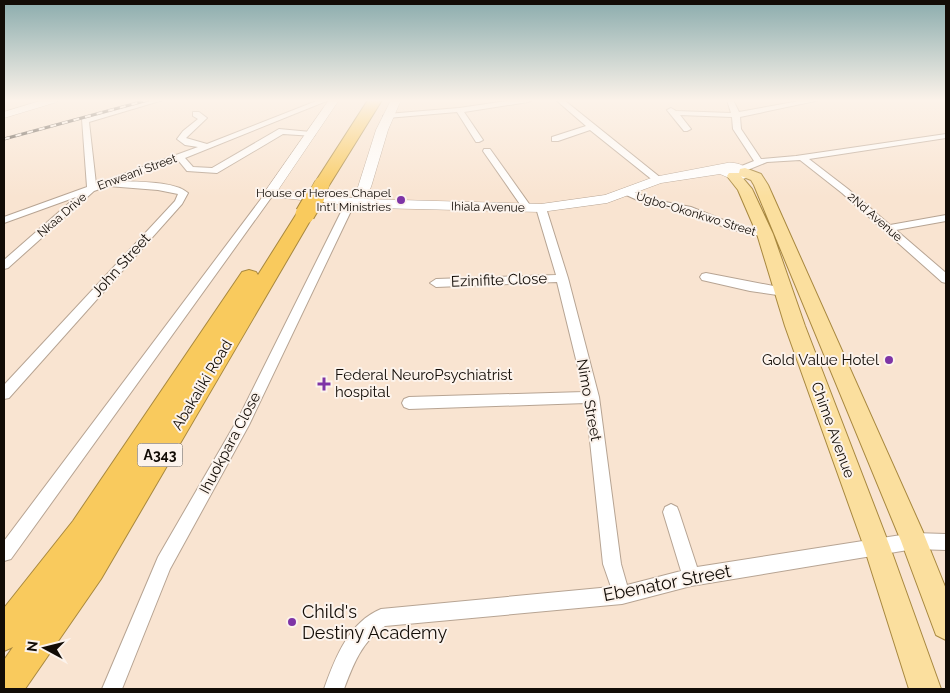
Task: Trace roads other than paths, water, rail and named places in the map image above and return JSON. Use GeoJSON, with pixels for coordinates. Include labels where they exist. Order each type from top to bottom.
{"type":"FeatureCollection","features":[{"type":"Feature","properties":{"kind":"highway","name":"Abakaliki Road"},"geometry":{"type":"LineString","coordinates":[[4,689],[90,568],[315,184],[343,132]]}},
{"type":"Feature","properties":{"kind":"highway","name":"Abakaliki Road"},"geometry":{"type":"LineString","coordinates":[[315,184],[351,132]]}},
{"type":"Feature","properties":{"kind":"highway","name":"Abakaliki Road"},"geometry":{"type":"LineString","coordinates":[[4,634],[88,523],[297,214]]}},
{"type":"Feature","properties":{"kind":"main road"},"geometry":{"type":"LineString","coordinates":[[356,201],[365,188],[381,132]]}},
{"type":"Feature","properties":{"kind":"main road"},"geometry":{"type":"LineString","coordinates":[[270,193],[311,134]]}},
{"type":"Feature","properties":{"kind":"main road","name":"Ihiala Avenue"},"geometry":{"type":"LineString","coordinates":[[270,193],[374,204],[534,208],[584,203],[627,192],[658,180],[697,173],[739,170]]}},
{"type":"Feature","properties":{"kind":"main road","name":"Chime Avenue"},"geometry":{"type":"LineString","coordinates":[[739,170],[745,189],[765,234],[794,326],[877,547],[924,689]]}},
{"type":"Feature","properties":{"kind":"main road","name":"Chime Avenue"},"geometry":{"type":"LineString","coordinates":[[739,170],[756,177],[761,185],[914,542],[946,625]]}},
{"type":"Feature","properties":{"kind":"street","name":"Nkaa Drive"},"geometry":{"type":"LineString","coordinates":[[4,266],[92,188],[86,132]]}},
{"type":"Feature","properties":{"kind":"street"},"geometry":{"type":"LineString","coordinates":[[186,132],[181,139],[188,143],[206,146]]}},
{"type":"Feature","properties":{"kind":"street","name":"Enweani Street"},"geometry":{"type":"LineString","coordinates":[[4,220],[180,157],[241,132]]}},
{"type":"Feature","properties":{"kind":"street"},"geometry":{"type":"LineString","coordinates":[[180,157],[190,169],[214,171],[280,132]]}},
{"type":"Feature","properties":{"kind":"street"},"geometry":{"type":"LineString","coordinates":[[295,132],[311,134]]}},
{"type":"Feature","properties":{"kind":"street"},"geometry":{"type":"LineString","coordinates":[[474,132],[479,140]]}},
{"type":"Feature","properties":{"kind":"street"},"geometry":{"type":"LineString","coordinates":[[555,139],[573,132]]}},
{"type":"Feature","properties":{"kind":"street"},"geometry":{"type":"LineString","coordinates":[[599,132],[658,180]]}},
{"type":"Feature","properties":{"kind":"street"},"geometry":{"type":"LineString","coordinates":[[737,132],[739,170],[873,145],[946,136]]}},
{"type":"Feature","properties":{"kind":"street","name":"Nimo Street"},"geometry":{"type":"LineString","coordinates":[[487,151],[534,208],[562,278],[592,396],[612,564],[622,595]]}},
{"type":"Feature","properties":{"kind":"street","name":"2Nd Avenue"},"geometry":{"type":"LineString","coordinates":[[802,158],[888,228],[946,279]]}},
{"type":"Feature","properties":{"kind":"street","name":"John Street"},"geometry":{"type":"LineString","coordinates":[[4,394],[178,202],[183,193],[180,190],[164,188],[106,184]]}},
{"type":"Feature","properties":{"kind":"street","name":"Ugbo-Okonkwo Street"},"geometry":{"type":"LineString","coordinates":[[627,192],[647,200],[688,209],[733,227],[765,234]]}},
{"type":"Feature","properties":{"kind":"street"},"geometry":{"type":"LineString","coordinates":[[5,553],[270,193]]}},
{"type":"Feature","properties":{"kind":"street","name":"Ihuokpara Close"},"geometry":{"type":"LineString","coordinates":[[112,689],[164,563],[244,421],[347,210],[356,201]]}},
{"type":"Feature","properties":{"kind":"street"},"geometry":{"type":"LineString","coordinates":[[888,228],[946,218]]}},
{"type":"Feature","properties":{"kind":"street","name":"Ezinifite Close"},"geometry":{"type":"LineString","coordinates":[[436,283],[562,278]]}},
{"type":"Feature","properties":{"kind":"street"},"geometry":{"type":"LineString","coordinates":[[706,278],[784,292]]}},
{"type":"Feature","properties":{"kind":"street"},"geometry":{"type":"LineString","coordinates":[[409,403],[592,396]]}},
{"type":"Feature","properties":{"kind":"street"},"geometry":{"type":"LineString","coordinates":[[672,512],[691,576]]}},
{"type":"Feature","properties":{"kind":"street","name":"Ebenator Street"},"geometry":{"type":"LineString","coordinates":[[334,689],[348,653],[364,631],[382,618],[622,595],[691,576],[914,542],[946,542]]}},
{"type":"Feature","properties":{"kind":"railway"},"geometry":{"type":"LineString","coordinates":[[4,139],[29,132]]}},
{"type":"Feature","properties":{"kind":"place","name":"House of Heroes Chapel Int'l Ministries"},"geometry":{"type":"Point","coordinates":[401,200]}},
{"type":"Feature","properties":{"kind":"place","name":"Gold Value Hotel"},"geometry":{"type":"Point","coordinates":[889,360]}},
{"type":"Feature","properties":{"kind":"place","name":"Federal NeuroPsychiatrist hospital"},"geometry":{"type":"Point","coordinates":[324,384]}},
{"type":"Feature","properties":{"kind":"place","name":"Child's Destiny Academy"},"geometry":{"type":"Point","coordinates":[292,622]}}]}
